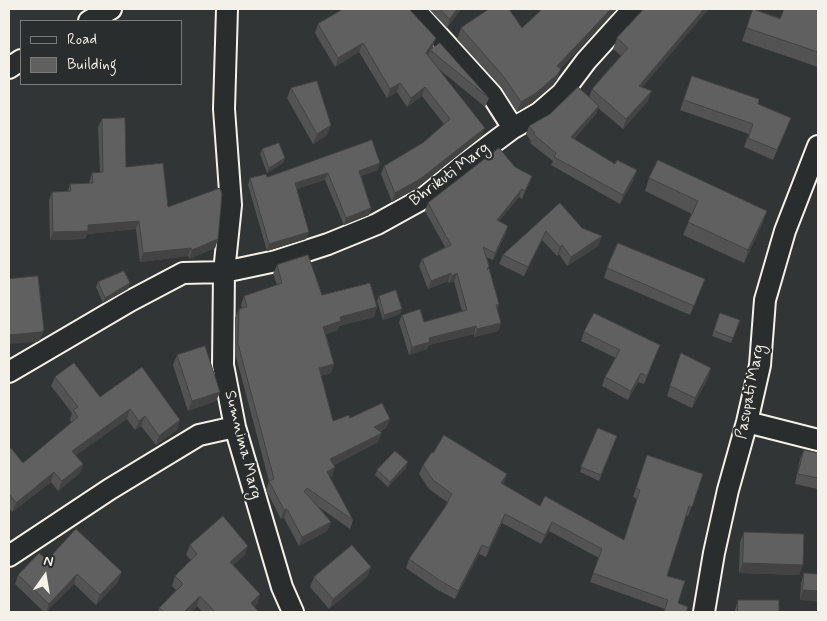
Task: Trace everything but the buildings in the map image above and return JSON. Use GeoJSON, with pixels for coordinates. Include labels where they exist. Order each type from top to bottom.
{"type":"FeatureCollection","features":[{"type":"Feature","properties":{"kind":"street"},"geometry":{"type":"LineString","coordinates":[[92,20],[111,9]]}},
{"type":"Feature","properties":{"kind":"street","name":"Sumnima Marg"},"geometry":{"type":"LineString","coordinates":[[227,9],[224,109],[231,206],[224,272],[223,365],[235,427],[282,587],[293,612]]}},
{"type":"Feature","properties":{"kind":"street"},"geometry":{"type":"LineString","coordinates":[[414,9],[492,95],[513,128]]}},
{"type":"Feature","properties":{"kind":"street","name":"Bhrikuti Marg"},"geometry":{"type":"LineString","coordinates":[[9,372],[130,300],[183,273],[224,272],[276,261],[328,244],[377,224],[424,198],[466,163],[513,128],[539,114],[562,93],[586,61],[634,9]]}},
{"type":"Feature","properties":{"kind":"street"},"geometry":{"type":"LineString","coordinates":[[9,68],[20,61]]}},
{"type":"Feature","properties":{"kind":"street","name":"Pasupati Marg"},"geometry":{"type":"LineString","coordinates":[[704,612],[714,552],[728,490],[747,422],[760,365],[765,300],[786,231],[818,146]]}},
{"type":"Feature","properties":{"kind":"street"},"geometry":{"type":"LineString","coordinates":[[747,422],[818,440]]}},
{"type":"Feature","properties":{"kind":"street"},"geometry":{"type":"LineString","coordinates":[[9,556],[110,489],[199,435],[235,427]]}}]}
